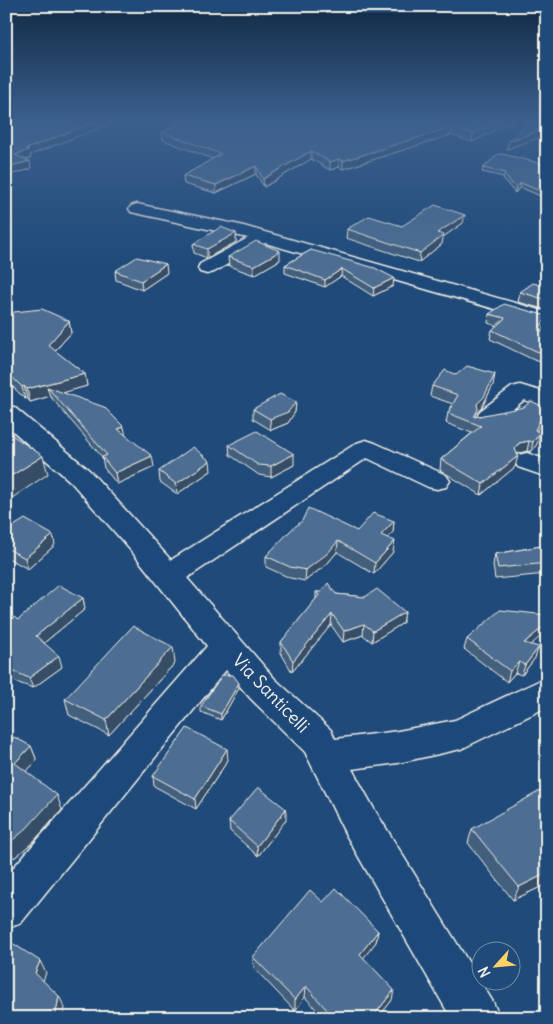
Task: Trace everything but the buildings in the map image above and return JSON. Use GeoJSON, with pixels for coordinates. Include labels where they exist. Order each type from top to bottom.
{"type":"FeatureCollection","features":[{"type":"Feature","properties":{"kind":"street"},"geometry":{"type":"LineString","coordinates":[[137,208],[196,220],[263,237],[547,318]]}},
{"type":"Feature","properties":{"kind":"street"},"geometry":{"type":"LineString","coordinates":[[207,268],[263,237]]}},
{"type":"Feature","properties":{"kind":"street"},"geometry":{"type":"LineString","coordinates":[[488,416],[520,392],[547,400]]}},
{"type":"Feature","properties":{"kind":"street","name":"Via Santicelli"},"geometry":{"type":"LineString","coordinates":[[6,412],[80,476],[168,576],[262,689],[318,741],[359,820],[477,1018]]}},
{"type":"Feature","properties":{"kind":"street"},"geometry":{"type":"LineString","coordinates":[[168,576],[366,448],[437,481]]}},
{"type":"Feature","properties":{"kind":"street"},"geometry":{"type":"LineString","coordinates":[[11,891],[226,647]]}},
{"type":"Feature","properties":{"kind":"street"},"geometry":{"type":"LineString","coordinates":[[326,756],[398,747],[461,734],[547,691]]}}]}
